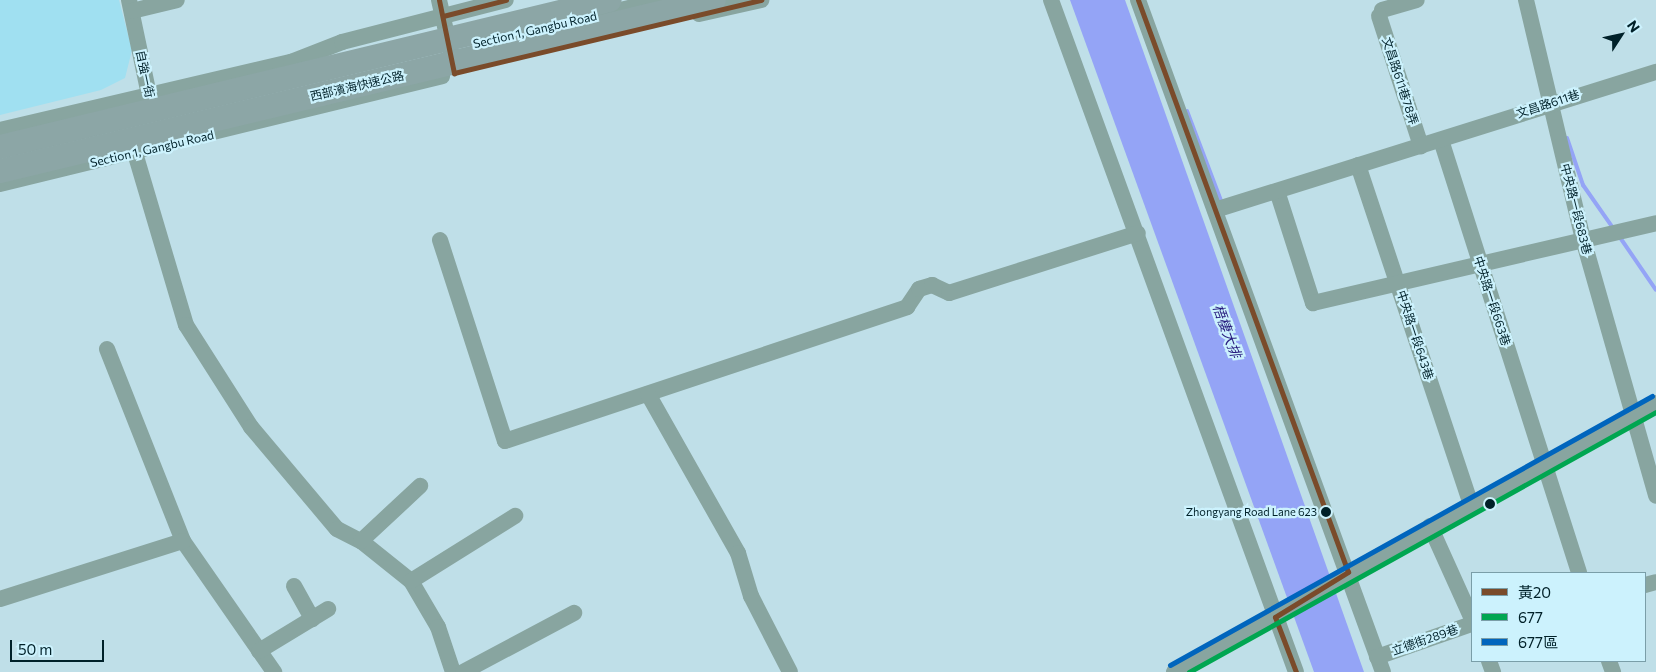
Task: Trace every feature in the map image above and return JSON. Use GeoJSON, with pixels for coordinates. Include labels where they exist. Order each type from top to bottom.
{"type":"FeatureCollection","features":[{"type":"Feature","properties":{"kind":"highway","name":"西部濱海快速公路"},"geometry":{"type":"LineString","coordinates":[[0,147],[610,0]]}},
{"type":"Feature","properties":{"kind":"highway","name":"西部濱海快速公路"},"geometry":{"type":"LineString","coordinates":[[0,171],[714,0]]}},
{"type":"Feature","properties":{"kind":"street"},"geometry":{"type":"LineString","coordinates":[[130,5],[178,0]]}},
{"type":"Feature","properties":{"kind":"street","name":"Section 1, Gangbu Road"},"geometry":{"type":"LineString","coordinates":[[0,130],[148,93],[291,62],[342,42],[441,8],[506,0]]}},
{"type":"Feature","properties":{"kind":"street","name":"Section 1, Gangbu Road"},"geometry":{"type":"LineString","coordinates":[[291,62],[408,60],[662,0]]}},
{"type":"Feature","properties":{"kind":"street"},"geometry":{"type":"LineString","coordinates":[[1050,0],[1281,614],[1296,672]]}},
{"type":"Feature","properties":{"kind":"street"},"geometry":{"type":"LineString","coordinates":[[1138,0],[1215,210],[1342,576],[1380,664]]}},
{"type":"Feature","properties":{"kind":"street","name":"文昌路611巷78弄"},"geometry":{"type":"LineString","coordinates":[[1417,0],[1380,13],[1421,146]]}},
{"type":"Feature","properties":{"kind":"street","name":"中央路一段683巷"},"geometry":{"type":"LineString","coordinates":[[1526,0],[1583,239],[1631,418],[1655,492]]}},
{"type":"Feature","properties":{"kind":"street","name":"Section 1, Gangbu Road"},"geometry":{"type":"LineString","coordinates":[[0,184],[160,148],[304,113],[454,73],[753,1]]}},
{"type":"Feature","properties":{"kind":"street","name":"自強一街"},"geometry":{"type":"LineString","coordinates":[[130,5],[160,148]]}},
{"type":"Feature","properties":{"kind":"street"},"geometry":{"type":"LineString","coordinates":[[441,8],[451,50],[454,73]]}},
{"type":"Feature","properties":{"kind":"street","name":"Section 1, Gangbu Road"},"geometry":{"type":"LineString","coordinates":[[304,113],[408,60]]}},
{"type":"Feature","properties":{"kind":"street","name":"文昌路611巷"},"geometry":{"type":"LineString","coordinates":[[1215,210],[1441,140],[1551,102],[1656,72]]}},
{"type":"Feature","properties":{"kind":"street","name":"中央路一段663巷"},"geometry":{"type":"LineString","coordinates":[[1441,140],[1579,572]]}},
{"type":"Feature","properties":{"kind":"street"},"geometry":{"type":"LineString","coordinates":[[135,153],[186,325],[251,427],[337,529],[361,541],[411,581],[438,627],[453,672]]}},
{"type":"Feature","properties":{"kind":"street","name":"中央路一段643巷"},"geometry":{"type":"LineString","coordinates":[[1358,165],[1471,505]]}},
{"type":"Feature","properties":{"kind":"street"},"geometry":{"type":"LineString","coordinates":[[1277,191],[1314,303],[1656,223]]}},
{"type":"Feature","properties":{"kind":"street"},"geometry":{"type":"LineString","coordinates":[[440,240],[505,441],[907,307],[919,289],[932,285],[949,292],[1138,233]]}},
{"type":"Feature","properties":{"kind":"street"},"geometry":{"type":"LineString","coordinates":[[107,349],[182,542],[274,672]]}},
{"type":"Feature","properties":{"kind":"street"},"geometry":{"type":"LineString","coordinates":[[648,394],[738,553],[751,596],[790,672]]}},
{"type":"Feature","properties":{"kind":"street"},"geometry":{"type":"LineString","coordinates":[[1174,672],[1281,614],[1342,576],[1471,505],[1544,462],[1631,418],[1656,403]]}},
{"type":"Feature","properties":{"kind":"street"},"geometry":{"type":"LineString","coordinates":[[361,541],[420,486]]}},
{"type":"Feature","properties":{"kind":"street"},"geometry":{"type":"LineString","coordinates":[[411,581],[515,516]]}},
{"type":"Feature","properties":{"kind":"street"},"geometry":{"type":"LineString","coordinates":[[1430,526],[1471,617]]}},
{"type":"Feature","properties":{"kind":"street"},"geometry":{"type":"LineString","coordinates":[[0,599],[182,542]]}},
{"type":"Feature","properties":{"kind":"street"},"geometry":{"type":"LineString","coordinates":[[294,586],[312,619]]}},
{"type":"Feature","properties":{"kind":"street"},"geometry":{"type":"LineString","coordinates":[[259,651],[328,609]]}},
{"type":"Feature","properties":{"kind":"street"},"geometry":{"type":"LineString","coordinates":[[463,672],[574,613]]}},
{"type":"Feature","properties":{"kind":"street","name":"立德街289巷"},"geometry":{"type":"LineString","coordinates":[[1380,664],[1471,624]]}},
{"type":"Feature","properties":{"kind":"shaded area"},"geometry":{"type":"Polygon","coordinates":[[[0,0],[119,0],[132,50],[125,78],[101,90],[0,115],[0,0]]]}},
{"type":"Feature","properties":{"kind":"water","name":"梧棲大排"},"geometry":{"type":"Polygon","coordinates":[[[1070,0],[1125,0],[1364,672],[1314,672],[1070,0]]]}},
{"type":"Feature","properties":{"kind":"waterway"},"geometry":{"type":"LineString","coordinates":[[1187,111],[1222,203]]}},
{"type":"Feature","properties":{"kind":"waterway"},"geometry":{"type":"LineString","coordinates":[[1567,138],[1583,185],[1613,228]]}},
{"type":"Feature","properties":{"kind":"waterway"},"geometry":{"type":"LineString","coordinates":[[1619,236],[1656,290]]}},
{"type":"Feature","properties":{"kind":"transit line","name":"黃20"},"geometry":{"type":"LineString","coordinates":[[439,0],[454,73],[761,0]]}},
{"type":"Feature","properties":{"kind":"transit line","name":"黃20"},"geometry":{"type":"LineString","coordinates":[[443,16],[506,0]]}},
{"type":"Feature","properties":{"kind":"transit line","name":"黃20"},"geometry":{"type":"LineString","coordinates":[[1138,0],[1348,572]]}},
{"type":"Feature","properties":{"kind":"transit line","name":"677區"},"geometry":{"type":"LineString","coordinates":[[1170,665],[1652,396]]}},
{"type":"Feature","properties":{"kind":"transit line","name":"677"},"geometry":{"type":"LineString","coordinates":[[1189,672],[1656,412]]}},
{"type":"Feature","properties":{"kind":"transit line","name":"黃20"},"geometry":{"type":"LineString","coordinates":[[1275,617],[1348,572]]}},
{"type":"Feature","properties":{"kind":"transit line","name":"黃20"},"geometry":{"type":"LineString","coordinates":[[1275,617],[1296,672]]}},
{"type":"Feature","properties":{"kind":"place","name":"Zhongyang Road Lane 623"},"geometry":{"type":"Point","coordinates":[1326,512]}}]}
